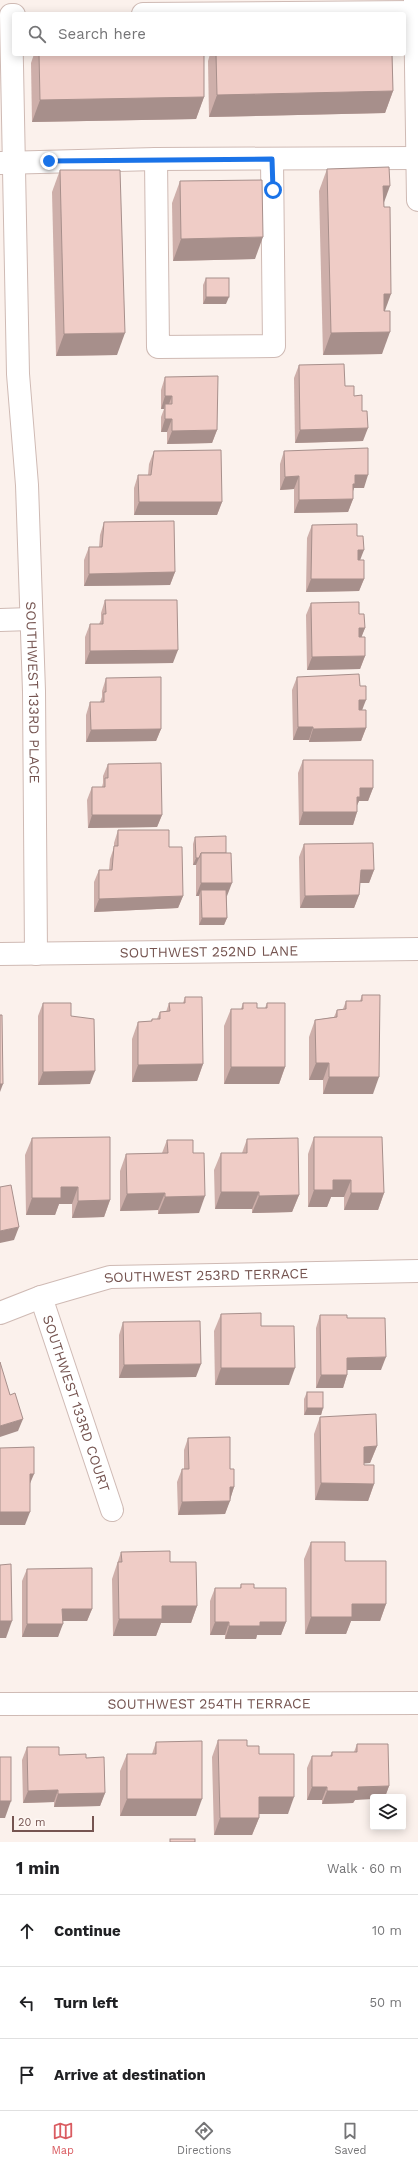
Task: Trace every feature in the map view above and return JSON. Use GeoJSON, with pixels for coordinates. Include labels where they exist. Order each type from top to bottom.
{"type":"FeatureCollection","features":[{"type":"Feature","properties":{"kind":"street"},"geometry":{"type":"LineString","coordinates":[[211,12],[415,6],[418,200]]}},
{"type":"Feature","properties":{"kind":"street","name":"SOUTHWEST 133RD PLACE"},"geometry":{"type":"LineString","coordinates":[[12,15],[7,163],[9,342],[18,374],[23,431],[31,619],[36,954]]}},
{"type":"Feature","properties":{"kind":"street"},"geometry":{"type":"LineString","coordinates":[[7,163],[156,159],[418,158]]}},
{"type":"Feature","properties":{"kind":"street"},"geometry":{"type":"LineString","coordinates":[[156,159],[158,347],[274,346],[272,159]]}},
{"type":"Feature","properties":{"kind":"street"},"geometry":{"type":"LineString","coordinates":[[0,620],[31,619]]}},
{"type":"Feature","properties":{"kind":"street","name":"SOUTHWEST 252ND LANE"},"geometry":{"type":"LineString","coordinates":[[0,954],[418,949]]}},
{"type":"Feature","properties":{"kind":"street","name":"SOUTHWEST 253RD TERRACE"},"geometry":{"type":"LineString","coordinates":[[0,1313],[41,1297],[110,1277],[418,1271]]}},
{"type":"Feature","properties":{"kind":"street","name":"SOUTHWEST 133RD COURT"},"geometry":{"type":"LineString","coordinates":[[41,1297],[112,1510]]}},
{"type":"Feature","properties":{"kind":"street","name":"SOUTHWEST 254TH TERRACE"},"geometry":{"type":"LineString","coordinates":[[0,1704],[418,1703]]}},
{"type":"Feature","properties":{"kind":"building"},"geometry":{"type":"Polygon","coordinates":[[[39,56],[204,56],[204,97],[40,100],[39,56]]]}},
{"type":"Feature","properties":{"kind":"building"},"geometry":{"type":"Polygon","coordinates":[[[216,56],[392,56],[393,91],[217,95],[216,56]]]}},
{"type":"Feature","properties":{"kind":"building"},"geometry":{"type":"Polygon","coordinates":[[[389,167],[390,186],[383,186],[384,207],[390,207],[391,294],[384,294],[384,311],[390,311],[390,332],[331,333],[327,169],[389,167]]]}},
{"type":"Feature","properties":{"kind":"building"},"geometry":{"type":"Polygon","coordinates":[[[60,170],[120,170],[125,333],[64,334],[60,170]]]}},
{"type":"Feature","properties":{"kind":"building"},"geometry":{"type":"Polygon","coordinates":[[[262,180],[263,237],[181,239],[180,181],[262,180]]]}},
{"type":"Feature","properties":{"kind":"building"},"geometry":{"type":"Polygon","coordinates":[[[206,278],[229,278],[229,297],[206,297],[206,278]]]}},
{"type":"Feature","properties":{"kind":"building"},"geometry":{"type":"Polygon","coordinates":[[[344,364],[345,386],[354,386],[354,396],[362,395],[362,411],[367,411],[368,428],[300,430],[299,365],[344,364]]]}},
{"type":"Feature","properties":{"kind":"building"},"geometry":{"type":"Polygon","coordinates":[[[218,376],[217,430],[172,431],[172,419],[165,419],[165,404],[172,404],[172,396],[165,396],[165,377],[218,376]]]}},
{"type":"Feature","properties":{"kind":"building"},"geometry":{"type":"Polygon","coordinates":[[[368,448],[368,475],[355,475],[355,484],[353,484],[353,499],[299,500],[299,476],[285,477],[284,451],[368,448]]]}},
{"type":"Feature","properties":{"kind":"building"},"geometry":{"type":"Polygon","coordinates":[[[221,450],[222,502],[139,502],[138,475],[151,475],[154,451],[221,450]]]}},
{"type":"Feature","properties":{"kind":"building"},"geometry":{"type":"Polygon","coordinates":[[[174,521],[175,572],[89,574],[89,547],[102,547],[104,522],[174,521]]]}},
{"type":"Feature","properties":{"kind":"building"},"geometry":{"type":"Polygon","coordinates":[[[357,524],[357,536],[363,536],[364,550],[358,550],[358,560],[364,560],[364,579],[311,579],[312,525],[357,524]]]}},
{"type":"Feature","properties":{"kind":"building"},"geometry":{"type":"Polygon","coordinates":[[[105,600],[177,600],[178,650],[90,651],[90,624],[103,624],[103,614],[106,614],[105,600]]]}},
{"type":"Feature","properties":{"kind":"building"},"geometry":{"type":"Polygon","coordinates":[[[359,602],[359,614],[364,614],[365,628],[359,628],[359,637],[365,637],[365,656],[312,657],[311,603],[359,602]]]}},
{"type":"Feature","properties":{"kind":"building"},"geometry":{"type":"Polygon","coordinates":[[[359,674],[360,686],[366,686],[366,700],[359,700],[359,710],[366,710],[366,728],[313,729],[313,727],[298,727],[297,677],[359,674]]]}},
{"type":"Feature","properties":{"kind":"building"},"geometry":{"type":"Polygon","coordinates":[[[161,677],[161,729],[91,730],[90,702],[104,702],[106,678],[161,677]]]}},
{"type":"Feature","properties":{"kind":"building"},"geometry":{"type":"Polygon","coordinates":[[[303,760],[373,760],[373,788],[360,788],[360,797],[357,797],[357,812],[303,812],[303,760]]]}},
{"type":"Feature","properties":{"kind":"building"},"geometry":{"type":"Polygon","coordinates":[[[161,763],[162,815],[92,815],[92,787],[105,787],[105,778],[108,778],[108,764],[161,763]]]}},
{"type":"Feature","properties":{"kind":"building"},"geometry":{"type":"Polygon","coordinates":[[[118,830],[169,830],[169,847],[182,847],[183,896],[99,899],[99,870],[112,870],[114,846],[118,846],[118,830]]]}},
{"type":"Feature","properties":{"kind":"building"},"geometry":{"type":"Polygon","coordinates":[[[226,836],[226,853],[201,853],[199,858],[196,858],[195,837],[226,836]]]}},
{"type":"Feature","properties":{"kind":"building"},"geometry":{"type":"Polygon","coordinates":[[[373,843],[374,870],[361,870],[359,895],[305,896],[304,844],[373,843]]]}},
{"type":"Feature","properties":{"kind":"building"},"geometry":{"type":"Polygon","coordinates":[[[201,853],[231,853],[232,883],[201,883],[201,853]]]}},
{"type":"Feature","properties":{"kind":"building"},"geometry":{"type":"Polygon","coordinates":[[[201,890],[226,890],[227,918],[202,918],[201,890]]]}},
{"type":"Feature","properties":{"kind":"building"},"geometry":{"type":"Polygon","coordinates":[[[362,995],[380,995],[379,1077],[329,1077],[329,1063],[316,1063],[315,1020],[337,1017],[337,1010],[346,1009],[346,1001],[362,1001],[362,995]]]}},
{"type":"Feature","properties":{"kind":"building"},"geometry":{"type":"Polygon","coordinates":[[[185,997],[202,997],[203,1064],[138,1065],[138,1022],[160,1019],[160,1012],[170,1011],[169,1003],[185,1003],[185,997]]]}},
{"type":"Feature","properties":{"kind":"building"},"geometry":{"type":"Polygon","coordinates":[[[43,1003],[71,1003],[71,1016],[94,1019],[95,1071],[43,1072],[43,1003]]]}},
{"type":"Feature","properties":{"kind":"building"},"geometry":{"type":"Polygon","coordinates":[[[243,1003],[257,1003],[257,1008],[267,1008],[267,1003],[285,1003],[285,1067],[231,1067],[231,1009],[243,1009],[243,1003]]]}},
{"type":"Feature","properties":{"kind":"building"},"geometry":{"type":"Polygon","coordinates":[[[0,1015],[2,1015],[3,1084],[0,1084],[0,1015]]]}},
{"type":"Feature","properties":{"kind":"building"},"geometry":{"type":"Polygon","coordinates":[[[110,1137],[110,1200],[78,1201],[78,1187],[61,1187],[61,1198],[32,1198],[32,1138],[110,1137]]]}},
{"type":"Feature","properties":{"kind":"building"},"geometry":{"type":"Polygon","coordinates":[[[314,1137],[382,1137],[384,1193],[351,1193],[351,1180],[333,1180],[333,1190],[314,1190],[314,1137]]]}},
{"type":"Feature","properties":{"kind":"building"},"geometry":{"type":"Polygon","coordinates":[[[298,1138],[299,1195],[259,1196],[259,1192],[221,1192],[221,1153],[247,1153],[247,1139],[298,1138]]]}},
{"type":"Feature","properties":{"kind":"building"},"geometry":{"type":"Polygon","coordinates":[[[167,1140],[193,1140],[193,1153],[204,1153],[205,1196],[165,1197],[165,1193],[127,1194],[126,1154],[168,1153],[167,1140]]]}},
{"type":"Feature","properties":{"kind":"building"},"geometry":{"type":"Polygon","coordinates":[[[11,1185],[19,1227],[0,1231],[0,1187],[11,1185]]]}},
{"type":"Feature","properties":{"kind":"building"},"geometry":{"type":"Polygon","coordinates":[[[261,1313],[261,1326],[294,1326],[295,1368],[221,1368],[221,1314],[261,1313]]]}},
{"type":"Feature","properties":{"kind":"building"},"geometry":{"type":"Polygon","coordinates":[[[320,1315],[347,1315],[347,1318],[385,1318],[386,1357],[347,1358],[347,1375],[321,1375],[320,1315]]]}},
{"type":"Feature","properties":{"kind":"building"},"geometry":{"type":"Polygon","coordinates":[[[200,1321],[201,1364],[124,1365],[123,1322],[200,1321]]]}},
{"type":"Feature","properties":{"kind":"building"},"geometry":{"type":"Polygon","coordinates":[[[0,1362],[10,1395],[15,1393],[23,1419],[0,1426],[0,1362]]]}},
{"type":"Feature","properties":{"kind":"building"},"geometry":{"type":"Polygon","coordinates":[[[307,1392],[323,1392],[323,1408],[307,1408],[307,1392]]]}},
{"type":"Feature","properties":{"kind":"building"},"geometry":{"type":"Polygon","coordinates":[[[376,1414],[377,1446],[364,1447],[364,1465],[374,1465],[374,1484],[321,1483],[320,1417],[376,1414]]]}},
{"type":"Feature","properties":{"kind":"building"},"geometry":{"type":"Polygon","coordinates":[[[230,1437],[230,1469],[234,1469],[234,1487],[230,1487],[230,1501],[182,1502],[182,1469],[189,1469],[188,1438],[230,1437]]]}},
{"type":"Feature","properties":{"kind":"building"},"geometry":{"type":"Polygon","coordinates":[[[34,1447],[34,1474],[30,1474],[30,1512],[0,1512],[0,1448],[34,1447]]]}},
{"type":"Feature","properties":{"kind":"building"},"geometry":{"type":"Polygon","coordinates":[[[311,1542],[345,1542],[345,1561],[386,1561],[386,1604],[352,1604],[352,1617],[311,1617],[311,1542]]]}},
{"type":"Feature","properties":{"kind":"building"},"geometry":{"type":"Polygon","coordinates":[[[170,1551],[170,1562],[196,1562],[197,1606],[162,1606],[162,1619],[119,1619],[118,1562],[122,1562],[121,1552],[170,1551]]]}},
{"type":"Feature","properties":{"kind":"building"},"geometry":{"type":"Polygon","coordinates":[[[11,1564],[12,1621],[0,1621],[0,1565],[11,1564]]]}},
{"type":"Feature","properties":{"kind":"building"},"geometry":{"type":"Polygon","coordinates":[[[92,1568],[92,1609],[62,1609],[63,1624],[27,1624],[27,1569],[92,1568]]]}},
{"type":"Feature","properties":{"kind":"building"},"geometry":{"type":"Polygon","coordinates":[[[241,1584],[254,1584],[254,1588],[286,1588],[286,1622],[260,1622],[260,1626],[229,1626],[229,1622],[215,1622],[215,1588],[241,1588],[241,1584]]]}},
{"type":"Feature","properties":{"kind":"building"},"geometry":{"type":"Polygon","coordinates":[[[218,1740],[247,1740],[247,1746],[259,1746],[259,1754],[294,1754],[294,1797],[259,1797],[259,1818],[220,1818],[218,1740]]]}},
{"type":"Feature","properties":{"kind":"building"},"geometry":{"type":"Polygon","coordinates":[[[202,1741],[202,1799],[127,1799],[127,1754],[156,1754],[156,1742],[202,1741]]]}},
{"type":"Feature","properties":{"kind":"building"},"geometry":{"type":"Polygon","coordinates":[[[357,1744],[388,1744],[389,1786],[358,1787],[358,1791],[327,1791],[327,1787],[312,1787],[312,1756],[332,1756],[332,1752],[357,1752],[357,1744]]]}},
{"type":"Feature","properties":{"kind":"building"},"geometry":{"type":"Polygon","coordinates":[[[27,1747],[59,1747],[59,1755],[86,1754],[86,1758],[104,1757],[105,1793],[58,1794],[58,1790],[28,1791],[27,1747]]]}},
{"type":"Feature","properties":{"kind":"building"},"geometry":{"type":"Polygon","coordinates":[[[0,1757],[11,1757],[11,1801],[0,1801],[0,1757]]]}},
{"type":"Feature","properties":{"kind":"building"},"geometry":{"type":"Polygon","coordinates":[[[170,1839],[195,1839],[195,1842],[170,1842],[170,1839]]]}},
{"type":"Feature","properties":{"kind":"route"},"geometry":{"type":"LineString","coordinates":[[49,161],[272,159],[273,190]]}}]}
